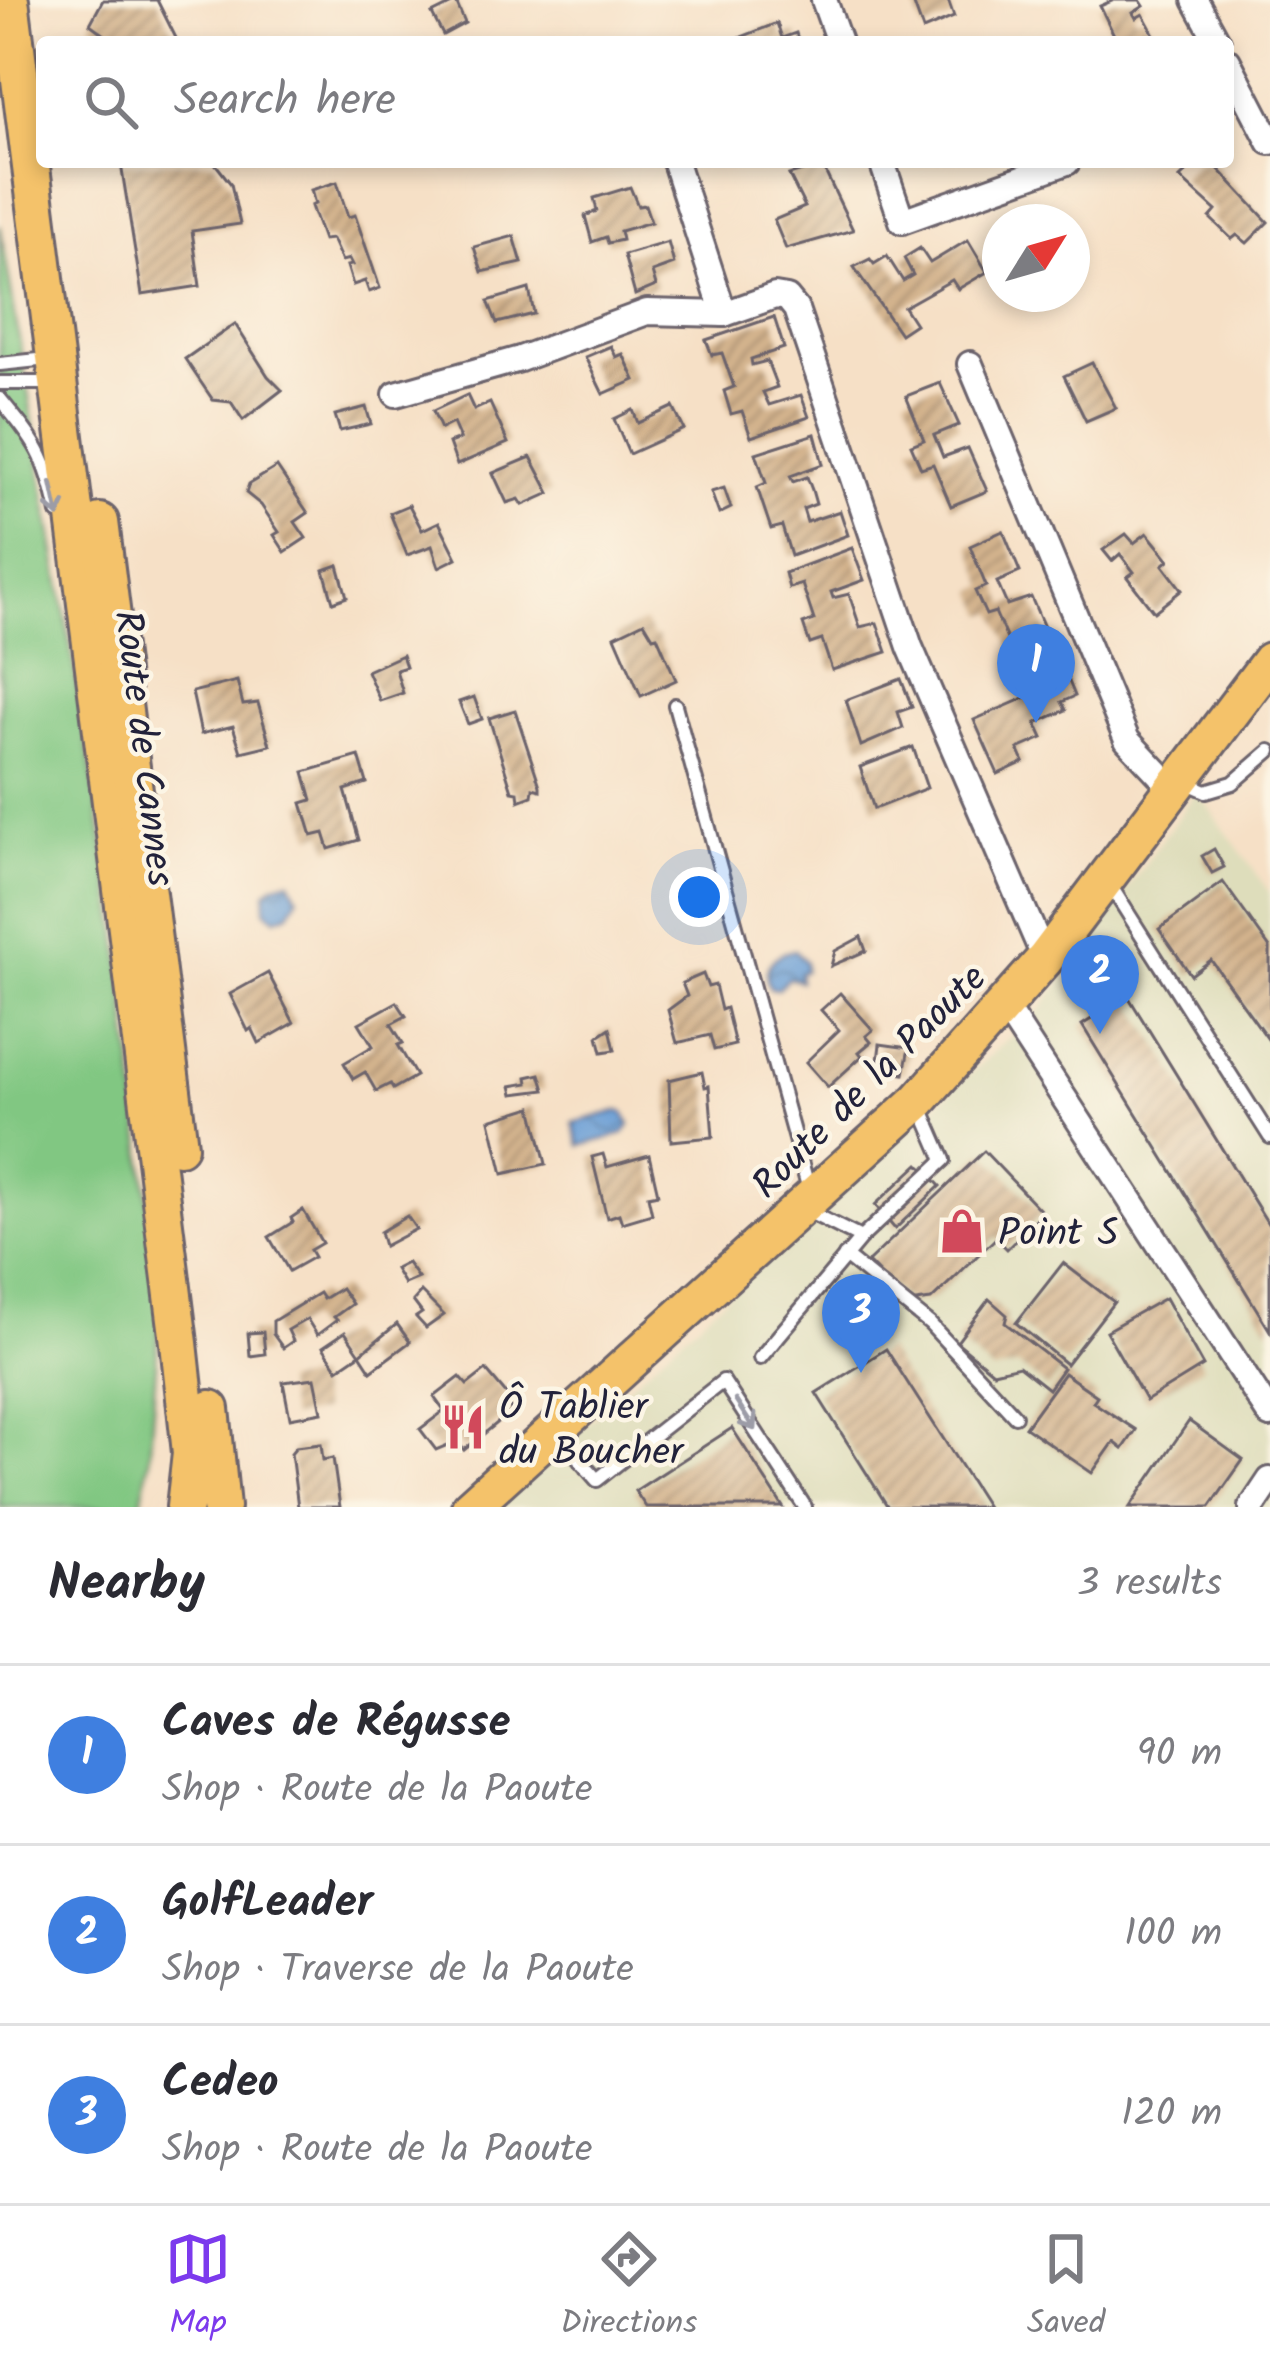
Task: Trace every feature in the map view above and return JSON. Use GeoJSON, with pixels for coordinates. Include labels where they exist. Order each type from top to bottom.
{"type":"FeatureCollection","features":[{"type":"Feature","properties":{"kind":"main road","name":"Route de Cannes"},"geometry":{"type":"LineString","coordinates":[[10,0],[32,59]]}},
{"type":"Feature","properties":{"kind":"main road","name":"Route de Cannes"},"geometry":{"type":"LineString","coordinates":[[31,0],[36,92]]}},
{"type":"Feature","properties":{"kind":"main road","name":"Route de Cannes"},"geometry":{"type":"LineString","coordinates":[[45,168],[88,633],[128,830],[220,1507]]}},
{"type":"Feature","properties":{"kind":"main road","name":"Route de Cannes"},"geometry":{"type":"LineString","coordinates":[[46,168],[122,686],[128,830],[191,1453],[185,1507]]}},
{"type":"Feature","properties":{"kind":"main road"},"geometry":{"type":"LineString","coordinates":[[63,370],[94,572],[122,686]]}},
{"type":"Feature","properties":{"kind":"main road","name":"Route de la Paoute"},"geometry":{"type":"LineString","coordinates":[[483,1503],[555,1431],[919,1100],[1045,958],[1270,661]]}},
{"type":"Feature","properties":{"kind":"street"},"geometry":{"type":"LineString","coordinates":[[824,0],[837,36]]}},
{"type":"Feature","properties":{"kind":"street"},"geometry":{"type":"LineString","coordinates":[[1195,0],[1215,36]]}},
{"type":"Feature","properties":{"kind":"street"},"geometry":{"type":"LineString","coordinates":[[1234,73],[1270,142]]}},
{"type":"Feature","properties":{"kind":"street"},"geometry":{"type":"LineString","coordinates":[[677,168],[724,314]]}},
{"type":"Feature","properties":{"kind":"street"},"geometry":{"type":"LineString","coordinates":[[884,168],[902,221],[1049,168]]}},
{"type":"Feature","properties":{"kind":"street"},"geometry":{"type":"LineString","coordinates":[[396,394],[520,359],[646,312],[724,314],[775,296],[788,298],[796,309],[910,647],[1045,958]]}},
{"type":"Feature","properties":{"kind":"street"},"geometry":{"type":"LineString","coordinates":[[970,364],[1127,740],[1178,785]]}},
{"type":"Feature","properties":{"kind":"street"},"geometry":{"type":"LineString","coordinates":[[1005,1006],[1270,1415]]}},
{"type":"Feature","properties":{"kind":"street"},"geometry":{"type":"LineString","coordinates":[[1252,1507],[1270,1480]]}},
{"type":"Feature","properties":{"kind":"lane"},"geometry":{"type":"LineString","coordinates":[[0,364],[63,370]]}},
{"type":"Feature","properties":{"kind":"lane"},"geometry":{"type":"LineString","coordinates":[[0,383],[28,386],[63,370]]}},
{"type":"Feature","properties":{"kind":"lane"},"geometry":{"type":"LineString","coordinates":[[0,399],[24,425],[47,467],[88,633]]}},
{"type":"Feature","properties":{"kind":"lane"},"geometry":{"type":"LineString","coordinates":[[675,706],[807,1204],[860,1238]]}},
{"type":"Feature","properties":{"kind":"lane"},"geometry":{"type":"LineString","coordinates":[[1178,785],[1206,791],[1233,783],[1270,751]]}},
{"type":"Feature","properties":{"kind":"lane"},"geometry":{"type":"LineString","coordinates":[[1106,879],[1270,1137]]}},
{"type":"Feature","properties":{"kind":"lane"},"geometry":{"type":"LineString","coordinates":[[760,1358],[860,1238],[944,1160],[919,1100]]}},
{"type":"Feature","properties":{"kind":"lane"},"geometry":{"type":"LineString","coordinates":[[845,1256],[930,1324],[1016,1416]]}},
{"type":"Feature","properties":{"kind":"lane"},"geometry":{"type":"LineString","coordinates":[[555,1431],[597,1480],[723,1381],[805,1507]]}},
{"type":"Feature","properties":{"kind":"shaded area"},"geometry":{"type":"Polygon","coordinates":[[[1197,791],[1270,893],[1270,1507],[496,1507],[1042,1008],[1197,791]]]}},
{"type":"Feature","properties":{"kind":"green space"},"geometry":{"type":"Polygon","coordinates":[[[0,225],[117,924],[160,1310],[149,1462],[140,1507],[0,1507],[0,225]]]}},
{"type":"Feature","properties":{"kind":"water"},"geometry":{"type":"Polygon","coordinates":[[[290,880],[298,897],[289,913],[276,918],[265,910],[266,892],[290,880]]]}},
{"type":"Feature","properties":{"kind":"water"},"geometry":{"type":"Polygon","coordinates":[[[795,950],[805,962],[800,981],[788,978],[778,989],[770,988],[771,963],[795,950]]]}},
{"type":"Feature","properties":{"kind":"water"},"geometry":{"type":"Polygon","coordinates":[[[624,1112],[630,1125],[624,1134],[580,1146],[573,1123],[624,1112]]]}},
{"type":"Feature","properties":{"kind":"building"},"geometry":{"type":"Polygon","coordinates":[[[103,0],[157,0],[175,36],[106,36],[90,24],[103,0]]]}},
{"type":"Feature","properties":{"kind":"building"},"geometry":{"type":"Polygon","coordinates":[[[948,0],[954,17],[923,30],[913,2],[948,0]]]}},
{"type":"Feature","properties":{"kind":"building"},"geometry":{"type":"Polygon","coordinates":[[[1114,0],[1140,0],[1144,6],[1133,13],[1136,18],[1143,14],[1155,36],[1115,36],[1100,6],[1114,0]]]}},
{"type":"Feature","properties":{"kind":"building"},"geometry":{"type":"Polygon","coordinates":[[[456,2],[465,23],[443,35],[432,14],[456,2]]]}},
{"type":"Feature","properties":{"kind":"building"},"geometry":{"type":"Polygon","coordinates":[[[777,23],[781,36],[744,36],[777,23]]]}},
{"type":"Feature","properties":{"kind":"building"},"geometry":{"type":"Polygon","coordinates":[[[122,168],[219,168],[231,184],[240,224],[192,231],[200,286],[142,295],[122,168]]]}},
{"type":"Feature","properties":{"kind":"building"},"geometry":{"type":"Polygon","coordinates":[[[823,168],[853,230],[786,249],[774,220],[805,207],[789,175],[823,168]]]}},
{"type":"Feature","properties":{"kind":"building"},"geometry":{"type":"Polygon","coordinates":[[[1191,168],[1218,168],[1268,222],[1247,243],[1237,235],[1232,239],[1210,218],[1216,211],[1180,178],[1191,168]]]}},
{"type":"Feature","properties":{"kind":"building"},"geometry":{"type":"Polygon","coordinates":[[[337,182],[348,217],[355,215],[380,288],[369,292],[365,281],[353,285],[349,259],[342,261],[332,239],[323,240],[311,206],[315,204],[311,190],[337,182]]]}},
{"type":"Feature","properties":{"kind":"building"},"geometry":{"type":"Polygon","coordinates":[[[630,187],[638,206],[645,205],[651,222],[620,231],[622,240],[608,243],[606,237],[592,242],[585,216],[597,211],[594,198],[630,187]]]}},
{"type":"Feature","properties":{"kind":"building"},"geometry":{"type":"Polygon","coordinates":[[[514,236],[522,263],[482,272],[474,247],[514,236]]]}},
{"type":"Feature","properties":{"kind":"building"},"geometry":{"type":"Polygon","coordinates":[[[968,240],[982,264],[982,275],[958,289],[952,280],[904,307],[915,324],[900,334],[854,267],[887,256],[903,281],[913,275],[904,258],[920,248],[930,263],[968,240]]]}},
{"type":"Feature","properties":{"kind":"building"},"geometry":{"type":"Polygon","coordinates":[[[668,242],[674,264],[652,272],[656,286],[635,295],[624,255],[668,242]]]}},
{"type":"Feature","properties":{"kind":"building"},"geometry":{"type":"Polygon","coordinates":[[[529,289],[534,314],[497,323],[488,301],[529,289]]]}},
{"type":"Feature","properties":{"kind":"building"},"geometry":{"type":"Polygon","coordinates":[[[774,317],[784,348],[751,359],[752,365],[767,361],[777,387],[763,392],[769,405],[801,395],[809,417],[751,437],[742,411],[731,414],[724,391],[734,387],[722,353],[712,355],[706,340],[774,317]]]}},
{"type":"Feature","properties":{"kind":"building"},"geometry":{"type":"Polygon","coordinates":[[[235,324],[282,390],[243,420],[231,402],[213,400],[185,359],[235,324]]]}},
{"type":"Feature","properties":{"kind":"building"},"geometry":{"type":"Polygon","coordinates":[[[611,346],[616,357],[623,354],[635,380],[603,394],[585,357],[611,346]]]}},
{"type":"Feature","properties":{"kind":"building"},"geometry":{"type":"Polygon","coordinates":[[[1092,363],[1116,408],[1086,421],[1064,376],[1092,363]]]}},
{"type":"Feature","properties":{"kind":"building"},"geometry":{"type":"Polygon","coordinates":[[[940,383],[959,425],[934,435],[943,457],[968,448],[987,491],[951,506],[933,464],[921,468],[911,445],[924,440],[906,396],[940,383]]]}},
{"type":"Feature","properties":{"kind":"building"},"geometry":{"type":"Polygon","coordinates":[[[467,395],[474,410],[490,403],[508,443],[457,465],[449,443],[460,439],[453,423],[441,429],[433,411],[467,395]]]}},
{"type":"Feature","properties":{"kind":"building"},"geometry":{"type":"Polygon","coordinates":[[[366,407],[371,424],[340,431],[335,415],[366,407]]]}},
{"type":"Feature","properties":{"kind":"building"},"geometry":{"type":"Polygon","coordinates":[[[673,407],[684,429],[629,454],[614,419],[633,410],[638,423],[673,407]]]}},
{"type":"Feature","properties":{"kind":"building"},"geometry":{"type":"Polygon","coordinates":[[[815,434],[823,464],[790,476],[793,482],[807,477],[812,490],[816,504],[803,509],[807,522],[840,511],[848,535],[791,556],[782,526],[771,529],[757,487],[766,483],[756,453],[815,434]]]}},
{"type":"Feature","properties":{"kind":"building"},"geometry":{"type":"Polygon","coordinates":[[[531,457],[550,493],[523,505],[519,499],[507,503],[493,473],[531,457]]]}},
{"type":"Feature","properties":{"kind":"building"},"geometry":{"type":"Polygon","coordinates":[[[277,467],[308,513],[295,522],[306,538],[285,552],[274,535],[279,532],[261,505],[246,493],[249,484],[277,467]]]}},
{"type":"Feature","properties":{"kind":"building"},"geometry":{"type":"Polygon","coordinates":[[[724,488],[731,508],[719,514],[711,492],[724,488]]]}},
{"type":"Feature","properties":{"kind":"building"},"geometry":{"type":"Polygon","coordinates":[[[409,505],[422,530],[439,522],[457,558],[439,567],[432,546],[407,555],[390,513],[409,505]]]}},
{"type":"Feature","properties":{"kind":"building"},"geometry":{"type":"Polygon","coordinates":[[[1003,531],[1020,572],[997,582],[1007,605],[1031,597],[1049,639],[1013,653],[995,612],[986,615],[975,591],[986,586],[970,546],[1003,531]]]}},
{"type":"Feature","properties":{"kind":"building"},"geometry":{"type":"Polygon","coordinates":[[[1147,533],[1169,560],[1163,565],[1182,590],[1154,612],[1127,577],[1134,572],[1120,554],[1112,561],[1103,550],[1126,534],[1134,543],[1147,533]]]}},
{"type":"Feature","properties":{"kind":"building"},"geometry":{"type":"Polygon","coordinates":[[[852,548],[864,580],[831,592],[833,598],[849,594],[860,627],[877,623],[887,652],[832,670],[822,640],[810,644],[803,624],[814,620],[802,584],[789,588],[785,573],[852,548]]]}},
{"type":"Feature","properties":{"kind":"building"},"geometry":{"type":"Polygon","coordinates":[[[338,565],[347,597],[333,602],[324,570],[338,565]]]}},
{"type":"Feature","properties":{"kind":"building"},"geometry":{"type":"Polygon","coordinates":[[[644,622],[653,637],[657,636],[676,680],[641,696],[615,636],[644,622]]]}},
{"type":"Feature","properties":{"kind":"building"},"geometry":{"type":"Polygon","coordinates":[[[402,655],[406,667],[396,670],[403,693],[380,701],[367,671],[402,655]]]}},
{"type":"Feature","properties":{"kind":"building"},"geometry":{"type":"Polygon","coordinates":[[[901,679],[912,707],[898,712],[903,728],[861,746],[846,700],[901,679]]]}},
{"type":"Feature","properties":{"kind":"building"},"geometry":{"type":"Polygon","coordinates":[[[1068,679],[1075,696],[1062,702],[1066,710],[1036,723],[1043,738],[1018,749],[1024,762],[998,774],[974,720],[1068,679]]]}},
{"type":"Feature","properties":{"kind":"building"},"geometry":{"type":"Polygon","coordinates":[[[237,681],[243,705],[258,703],[270,745],[241,752],[233,726],[201,734],[192,692],[237,681]]]}},
{"type":"Feature","properties":{"kind":"building"},"geometry":{"type":"Polygon","coordinates":[[[474,697],[482,719],[468,724],[459,702],[474,697]]]}},
{"type":"Feature","properties":{"kind":"building"},"geometry":{"type":"Polygon","coordinates":[[[515,710],[540,786],[519,801],[489,718],[515,710]]]}},
{"type":"Feature","properties":{"kind":"building"},"geometry":{"type":"Polygon","coordinates":[[[913,747],[927,788],[874,809],[860,767],[913,747]]]}},
{"type":"Feature","properties":{"kind":"building"},"geometry":{"type":"Polygon","coordinates":[[[359,756],[367,783],[345,790],[359,840],[329,849],[324,833],[312,836],[302,803],[312,800],[304,772],[359,756]]]}},
{"type":"Feature","properties":{"kind":"building"},"geometry":{"type":"Polygon","coordinates":[[[1214,849],[1224,867],[1212,873],[1202,856],[1214,849]]]}},
{"type":"Feature","properties":{"kind":"building"},"geometry":{"type":"Polygon","coordinates":[[[1223,882],[1270,948],[1270,1042],[1211,960],[1191,975],[1159,929],[1223,882]]]}},
{"type":"Feature","properties":{"kind":"building"},"geometry":{"type":"Polygon","coordinates":[[[861,937],[866,951],[831,966],[835,951],[861,937]]]}},
{"type":"Feature","properties":{"kind":"building"},"geometry":{"type":"Polygon","coordinates":[[[268,973],[294,1023],[259,1043],[230,994],[268,973]]]}},
{"type":"Feature","properties":{"kind":"building"},"geometry":{"type":"Polygon","coordinates":[[[703,974],[708,987],[715,985],[721,1010],[726,1008],[735,1045],[714,1050],[710,1035],[677,1043],[668,1010],[687,996],[682,983],[703,974]]]}},
{"type":"Feature","properties":{"kind":"building"},"geometry":{"type":"Polygon","coordinates":[[[840,993],[873,1030],[866,1036],[871,1042],[859,1052],[862,1056],[828,1087],[806,1062],[839,1030],[821,1010],[840,993]]]}},
{"type":"Feature","properties":{"kind":"building"},"geometry":{"type":"Polygon","coordinates":[[[1128,996],[1270,1227],[1270,1331],[1082,1025],[1128,996]]]}},
{"type":"Feature","properties":{"kind":"building"},"geometry":{"type":"Polygon","coordinates":[[[397,1002],[406,1016],[391,1024],[416,1076],[393,1089],[390,1084],[376,1091],[365,1072],[353,1079],[344,1063],[373,1046],[359,1023],[397,1002]]]}},
{"type":"Feature","properties":{"kind":"building"},"geometry":{"type":"Polygon","coordinates":[[[610,1028],[615,1050],[602,1052],[598,1036],[610,1028]]]}},
{"type":"Feature","properties":{"kind":"building"},"geometry":{"type":"Polygon","coordinates":[[[880,1044],[909,1048],[904,1074],[877,1069],[880,1044]]]}},
{"type":"Feature","properties":{"kind":"building"},"geometry":{"type":"Polygon","coordinates":[[[702,1072],[705,1087],[709,1086],[713,1137],[671,1141],[669,1080],[702,1072]]]}},
{"type":"Feature","properties":{"kind":"building"},"geometry":{"type":"Polygon","coordinates":[[[540,1074],[545,1090],[513,1094],[511,1086],[528,1083],[527,1077],[540,1074]]]}},
{"type":"Feature","properties":{"kind":"building"},"geometry":{"type":"Polygon","coordinates":[[[532,1107],[546,1164],[503,1174],[490,1120],[532,1107]]]}},
{"type":"Feature","properties":{"kind":"building","name":"Point S"},"geometry":{"type":"Polygon","coordinates":[[[984,1151],[1043,1213],[1007,1249],[996,1238],[931,1300],[908,1303],[868,1262],[984,1151]]]}},
{"type":"Feature","properties":{"kind":"building"},"geometry":{"type":"Polygon","coordinates":[[[603,1154],[607,1167],[649,1155],[658,1194],[648,1196],[652,1214],[622,1223],[619,1214],[607,1218],[592,1157],[603,1154]]]}},
{"type":"Feature","properties":{"kind":"building"},"geometry":{"type":"Polygon","coordinates":[[[919,1164],[940,1186],[895,1229],[875,1205],[919,1164]]]}},
{"type":"Feature","properties":{"kind":"building"},"geometry":{"type":"Polygon","coordinates":[[[303,1210],[322,1243],[310,1250],[314,1257],[289,1271],[269,1237],[303,1210]]]}},
{"type":"Feature","properties":{"kind":"building"},"geometry":{"type":"Polygon","coordinates":[[[407,1216],[416,1229],[384,1246],[380,1232],[407,1216]]]}},
{"type":"Feature","properties":{"kind":"building"},"geometry":{"type":"Polygon","coordinates":[[[407,1263],[418,1278],[404,1284],[395,1269],[407,1263]]]}},
{"type":"Feature","properties":{"kind":"building"},"geometry":{"type":"Polygon","coordinates":[[[1063,1263],[1114,1302],[1066,1364],[1016,1323],[1063,1263]]]}},
{"type":"Feature","properties":{"kind":"building"},"geometry":{"type":"Polygon","coordinates":[[[341,1288],[352,1304],[334,1317],[337,1320],[317,1335],[307,1319],[288,1330],[293,1341],[283,1348],[273,1334],[273,1321],[319,1293],[323,1299],[341,1288]]]}},
{"type":"Feature","properties":{"kind":"building"},"geometry":{"type":"Polygon","coordinates":[[[421,1292],[444,1315],[426,1328],[416,1317],[422,1313],[413,1301],[421,1292]]]}},
{"type":"Feature","properties":{"kind":"building"},"geometry":{"type":"Polygon","coordinates":[[[1165,1298],[1203,1366],[1146,1401],[1106,1331],[1165,1298]]]}},
{"type":"Feature","properties":{"kind":"building"},"geometry":{"type":"Polygon","coordinates":[[[989,1299],[1007,1315],[1005,1323],[1063,1368],[1048,1389],[1019,1366],[993,1372],[957,1342],[989,1299]]]}},
{"type":"Feature","properties":{"kind":"building"},"geometry":{"type":"Polygon","coordinates":[[[397,1324],[410,1342],[371,1371],[360,1354],[397,1324]]]}},
{"type":"Feature","properties":{"kind":"building"},"geometry":{"type":"Polygon","coordinates":[[[263,1332],[265,1354],[250,1356],[248,1333],[263,1332]]]}},
{"type":"Feature","properties":{"kind":"building"},"geometry":{"type":"Polygon","coordinates":[[[345,1332],[360,1354],[338,1369],[323,1347],[345,1332]]]}},
{"type":"Feature","properties":{"kind":"building"},"geometry":{"type":"Polygon","coordinates":[[[886,1349],[987,1507],[888,1507],[816,1393],[886,1349]]]}},
{"type":"Feature","properties":{"kind":"building"},"geometry":{"type":"Polygon","coordinates":[[[486,1370],[508,1396],[504,1400],[512,1411],[464,1450],[457,1441],[436,1450],[420,1429],[444,1411],[434,1397],[460,1377],[467,1385],[486,1370]]]}},
{"type":"Feature","properties":{"kind":"building"},"geometry":{"type":"Polygon","coordinates":[[[1064,1373],[1097,1396],[1093,1402],[1136,1430],[1123,1449],[1114,1442],[1092,1473],[1025,1427],[1064,1373]]]}},
{"type":"Feature","properties":{"kind":"building"},"geometry":{"type":"Polygon","coordinates":[[[315,1378],[322,1412],[290,1418],[283,1382],[315,1378]]]}},
{"type":"Feature","properties":{"kind":"building"},"geometry":{"type":"Polygon","coordinates":[[[1189,1421],[1243,1460],[1210,1507],[1130,1507],[1189,1421]]]}},
{"type":"Feature","properties":{"kind":"building"},"geometry":{"type":"Polygon","coordinates":[[[732,1428],[783,1507],[646,1507],[635,1491],[732,1428]]]}},
{"type":"Feature","properties":{"kind":"building"},"geometry":{"type":"Polygon","coordinates":[[[321,1444],[323,1460],[333,1458],[340,1507],[298,1507],[291,1453],[296,1447],[321,1444]]]}},
{"type":"Feature","properties":{"kind":"place","name":"Caves de Régusse"},"geometry":{"type":"Point","coordinates":[1036,723]}},
{"type":"Feature","properties":{"kind":"place","name":"GolfLeader"},"geometry":{"type":"Point","coordinates":[1100,1034]}},
{"type":"Feature","properties":{"kind":"place","name":"Point S"},"geometry":{"type":"Point","coordinates":[962,1231]}},
{"type":"Feature","properties":{"kind":"place","name":"Cedeo"},"geometry":{"type":"Point","coordinates":[861,1373]}},
{"type":"Feature","properties":{"kind":"place","name":"Ô Tablier du Boucher"},"geometry":{"type":"Point","coordinates":[463,1427]}}]}
